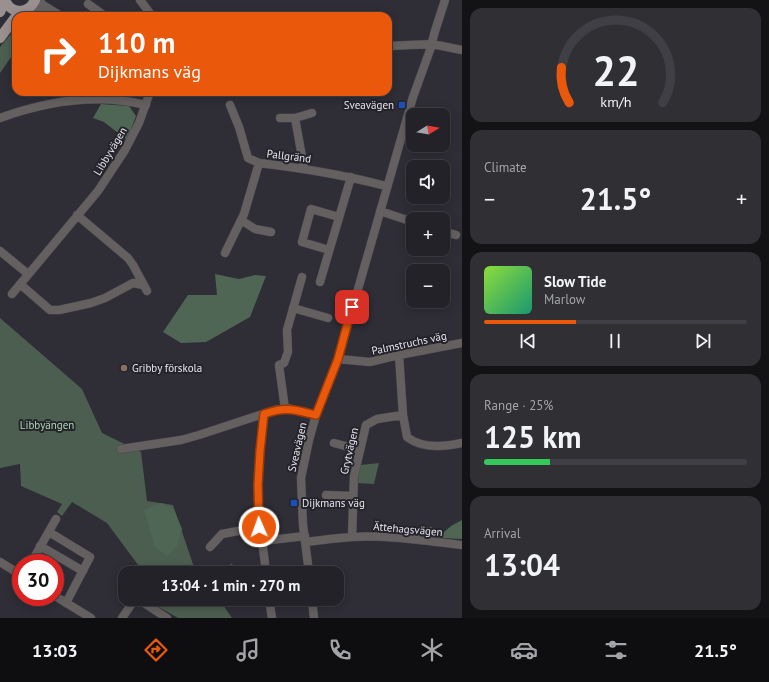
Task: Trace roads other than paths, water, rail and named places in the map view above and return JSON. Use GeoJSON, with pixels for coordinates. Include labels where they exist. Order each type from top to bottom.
{"type":"FeatureCollection","features":[{"type":"Feature","properties":{"kind":"main road"},"geometry":{"type":"LineString","coordinates":[[5,0],[8,6],[13,10],[23,10],[33,4],[35,0]]}},
{"type":"Feature","properties":{"kind":"main road"},"geometry":{"type":"LineString","coordinates":[[0,12],[5,0]]}},
{"type":"Feature","properties":{"kind":"main road"},"geometry":{"type":"LineString","coordinates":[[0,38],[12,23]]}},
{"type":"Feature","properties":{"kind":"street"},"geometry":{"type":"LineString","coordinates":[[39,0],[43,5],[54,12]]}},
{"type":"Feature","properties":{"kind":"street"},"geometry":{"type":"LineString","coordinates":[[140,0],[149,12]]}},
{"type":"Feature","properties":{"kind":"street","name":"Sveavägen"},"geometry":{"type":"LineString","coordinates":[[308,566],[303,525],[301,478],[309,440],[316,415],[338,359],[386,186],[413,97],[446,0]]}},
{"type":"Feature","properties":{"kind":"street"},"geometry":{"type":"LineString","coordinates":[[88,4],[99,12]]}},
{"type":"Feature","properties":{"kind":"street"},"geometry":{"type":"LineString","coordinates":[[23,10],[37,10],[41,12]]}},
{"type":"Feature","properties":{"kind":"street"},"geometry":{"type":"LineString","coordinates":[[0,41],[12,28]]}},
{"type":"Feature","properties":{"kind":"street"},"geometry":{"type":"LineString","coordinates":[[392,46],[432,44],[462,50]]}},
{"type":"Feature","properties":{"kind":"street","name":"Libbyvägen"},"geometry":{"type":"LineString","coordinates":[[12,294],[98,191],[125,150],[139,123],[149,96]]}},
{"type":"Feature","properties":{"kind":"street"},"geometry":{"type":"LineString","coordinates":[[0,118],[33,107],[57,102],[98,99],[127,101],[146,105]]}},
{"type":"Feature","properties":{"kind":"street"},"geometry":{"type":"LineString","coordinates":[[230,105],[239,127],[248,158],[259,163]]}},
{"type":"Feature","properties":{"kind":"street"},"geometry":{"type":"LineString","coordinates":[[280,118],[295,118],[312,113]]}},
{"type":"Feature","properties":{"kind":"street"},"geometry":{"type":"LineString","coordinates":[[295,118],[304,168]]}},
{"type":"Feature","properties":{"kind":"street","name":"Pallgränd"},"geometry":{"type":"LineString","coordinates":[[225,253],[244,214],[259,163],[304,168],[351,177],[386,186]]}},
{"type":"Feature","properties":{"kind":"street"},"geometry":{"type":"LineString","coordinates":[[320,282],[351,177]]}},
{"type":"Feature","properties":{"kind":"street"},"geometry":{"type":"LineString","coordinates":[[329,250],[302,242],[311,209],[339,217]]}},
{"type":"Feature","properties":{"kind":"street"},"geometry":{"type":"LineString","coordinates":[[380,211],[406,220]]}},
{"type":"Feature","properties":{"kind":"street"},"geometry":{"type":"LineString","coordinates":[[20,284],[50,310],[58,310],[91,303],[105,298],[133,283],[145,288],[128,258],[77,215]]}},
{"type":"Feature","properties":{"kind":"street"},"geometry":{"type":"LineString","coordinates":[[241,220],[255,229],[270,232]]}},
{"type":"Feature","properties":{"kind":"street"},"geometry":{"type":"LineString","coordinates":[[450,233],[456,235]]}},
{"type":"Feature","properties":{"kind":"street"},"geometry":{"type":"LineString","coordinates":[[0,251],[28,274]]}},
{"type":"Feature","properties":{"kind":"street"},"geometry":{"type":"LineString","coordinates":[[285,409],[279,365],[284,363],[288,352],[287,330],[302,277]]}},
{"type":"Feature","properties":{"kind":"street"},"geometry":{"type":"LineString","coordinates":[[293,308],[328,318]]}},
{"type":"Feature","properties":{"kind":"street","name":"Palmstruchs väg"},"geometry":{"type":"LineString","coordinates":[[338,359],[370,362],[462,343]]}},
{"type":"Feature","properties":{"kind":"street"},"geometry":{"type":"LineString","coordinates":[[399,355],[403,415],[407,437],[413,442],[428,446],[462,442]]}},
{"type":"Feature","properties":{"kind":"street"},"geometry":{"type":"LineString","coordinates":[[121,449],[199,436],[274,410],[299,410],[316,415]]}},
{"type":"Feature","properties":{"kind":"street"},"geometry":{"type":"LineString","coordinates":[[264,414],[258,478],[259,527],[265,566]]}},
{"type":"Feature","properties":{"kind":"street","name":"Grytvägen"},"geometry":{"type":"LineString","coordinates":[[353,496],[354,476],[366,425],[376,419],[403,415]]}},
{"type":"Feature","properties":{"kind":"street"},"geometry":{"type":"LineString","coordinates":[[334,443],[360,450]]}},
{"type":"Feature","properties":{"kind":"street"},"geometry":{"type":"LineString","coordinates":[[326,495],[353,496],[352,537]]}},
{"type":"Feature","properties":{"kind":"street"},"geometry":{"type":"LineString","coordinates":[[36,554],[56,519]]}},
{"type":"Feature","properties":{"kind":"street"},"geometry":{"type":"LineString","coordinates":[[210,547],[222,534],[259,527]]}},
{"type":"Feature","properties":{"kind":"street"},"geometry":{"type":"LineString","coordinates":[[49,532],[90,557],[66,603],[88,617]]}},
{"type":"Feature","properties":{"kind":"street","name":"Ättehagsvägen"},"geometry":{"type":"LineString","coordinates":[[306,539],[352,537],[411,539],[462,545]]}},
{"type":"Feature","properties":{"kind":"street"},"geometry":{"type":"LineString","coordinates":[[262,541],[306,539]]}},
{"type":"Feature","properties":{"kind":"street"},"geometry":{"type":"LineString","coordinates":[[40,546],[83,571]]}},
{"type":"Feature","properties":{"kind":"street"},"geometry":{"type":"LineString","coordinates":[[0,562],[12,569]]}},
{"type":"Feature","properties":{"kind":"street"},"geometry":{"type":"LineString","coordinates":[[122,618],[133,602],[141,602],[167,618]]}},
{"type":"Feature","properties":{"kind":"street"},"geometry":{"type":"LineString","coordinates":[[270,606],[272,618]]}},
{"type":"Feature","properties":{"kind":"street"},"geometry":{"type":"LineString","coordinates":[[313,606],[314,618]]}},
{"type":"Feature","properties":{"kind":"place","name":"Sveavägen"},"geometry":{"type":"Point","coordinates":[402,105]}},
{"type":"Feature","properties":{"kind":"place","name":"Gribby förskola"},"geometry":{"type":"Point","coordinates":[124,368]}},
{"type":"Feature","properties":{"kind":"place","name":"Dijkmans väg"},"geometry":{"type":"Point","coordinates":[294,503]}},
{"type":"Feature","properties":{"kind":"park label","name":"Libbyängen"},"geometry":{"type":"Point","coordinates":[47,425]}}]}
